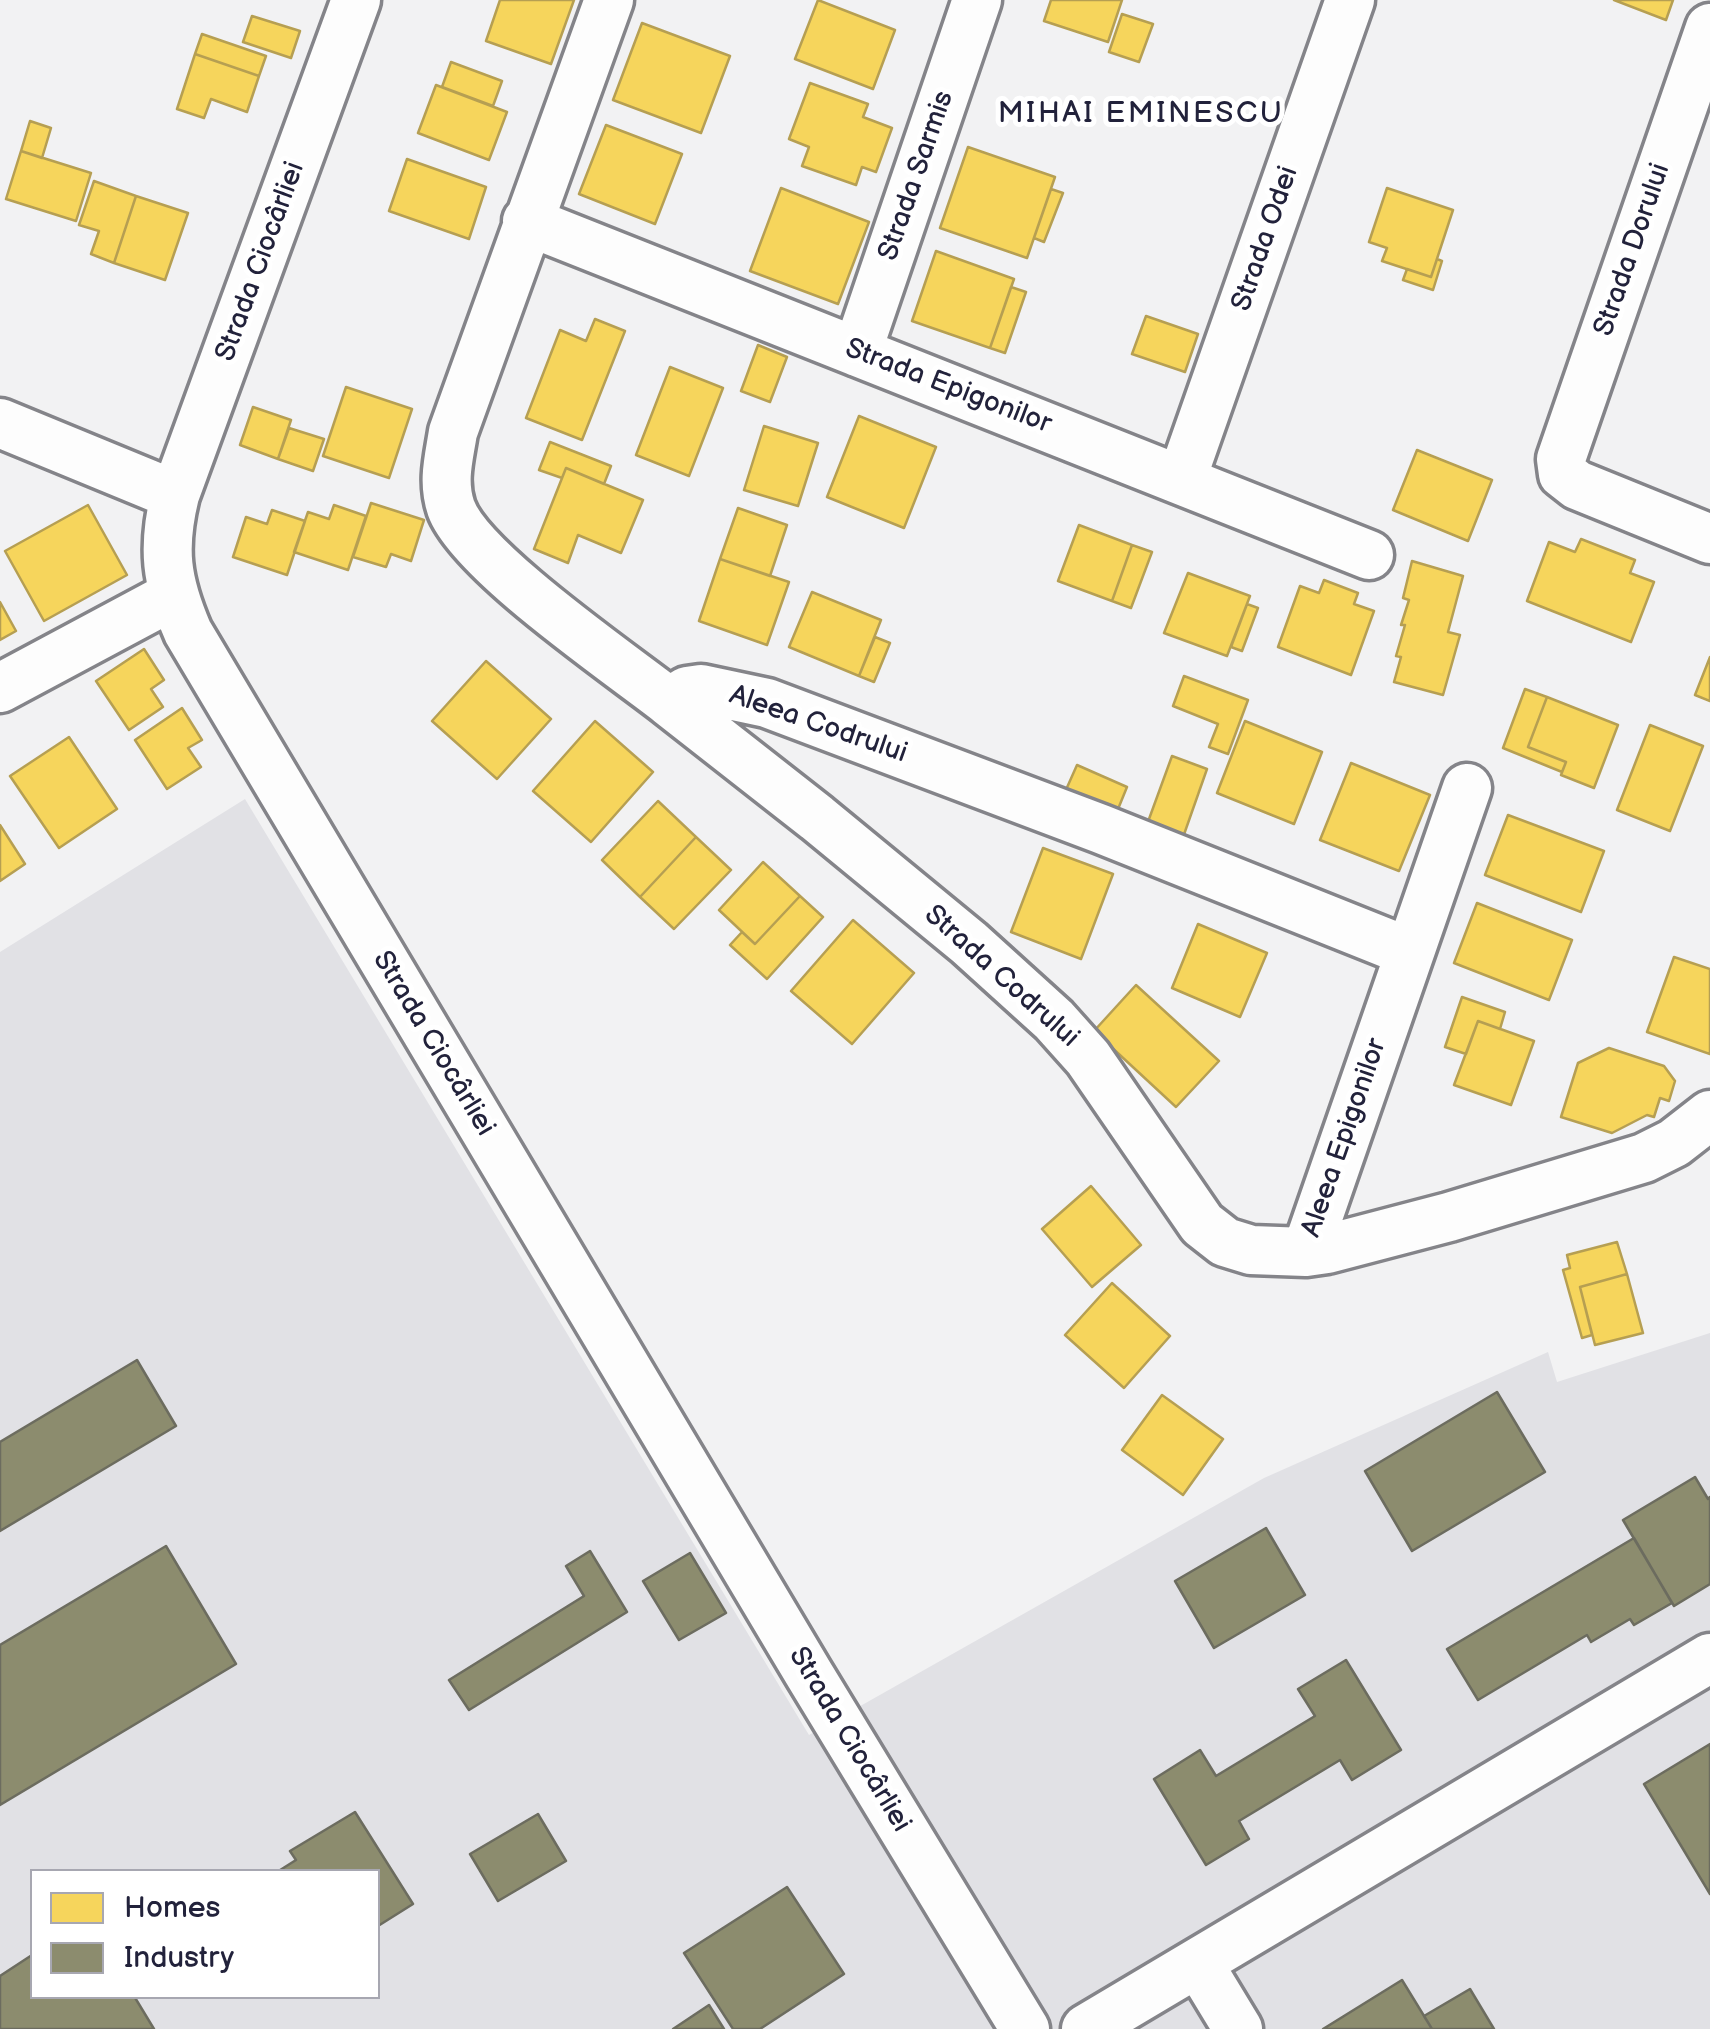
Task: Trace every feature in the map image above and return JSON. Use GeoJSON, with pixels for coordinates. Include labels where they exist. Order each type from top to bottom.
{"type":"FeatureCollection","features":[{"type":"Feature","properties":{"kind":"street","name":"Strada Ciocârliei"},"geometry":{"type":"LineString","coordinates":[[356,0],[175,494],[166,549],[172,596],[188,632],[465,1098],[1025,2029]]}},
{"type":"Feature","properties":{"kind":"street"},"geometry":{"type":"LineString","coordinates":[[608,0],[454,432],[446,475],[452,509],[467,534],[499,566],[668,702]]}},
{"type":"Feature","properties":{"kind":"street","name":"Strada Sarmis"},"geometry":{"type":"LineString","coordinates":[[857,352],[977,0]]}},
{"type":"Feature","properties":{"kind":"street","name":"Strada Odei"},"geometry":{"type":"LineString","coordinates":[[1182,478],[1350,0]]}},
{"type":"Feature","properties":{"kind":"street","name":"Strada Dorului"},"geometry":{"type":"LineString","coordinates":[[1710,28],[1561,459],[1563,474],[1589,491],[1710,538]]}},
{"type":"Feature","properties":{"kind":"street","name":"Strada Epigonilor"},"geometry":{"type":"LineString","coordinates":[[527,221],[1369,555]]}},
{"type":"Feature","properties":{"kind":"street"},"geometry":{"type":"LineString","coordinates":[[3,430],[175,494]]}},
{"type":"Feature","properties":{"kind":"street"},"geometry":{"type":"LineString","coordinates":[[0,688],[172,596]]}},
{"type":"Feature","properties":{"kind":"street","name":"Aleea Codrului"},"geometry":{"type":"LineString","coordinates":[[668,702],[686,691],[701,688],[767,703],[1101,829],[1409,952]]}},
{"type":"Feature","properties":{"kind":"street","name":"Strada Codrului"},"geometry":{"type":"LineString","coordinates":[[668,702],[831,830],[1054,1020],[1088,1058],[1212,1234],[1251,1250],[1306,1252]]}},
{"type":"Feature","properties":{"kind":"street","name":"Aleea Epigonilor"},"geometry":{"type":"LineString","coordinates":[[1306,1252],[1467,788]]}},
{"type":"Feature","properties":{"kind":"street","name":"Aleea Epigonilor"},"geometry":{"type":"LineString","coordinates":[[1306,1252],[1449,1217],[1644,1158],[1674,1143],[1710,1115]]}},
{"type":"Feature","properties":{"kind":"street"},"geometry":{"type":"LineString","coordinates":[[1086,2029],[1710,1658]]}},
{"type":"Feature","properties":{"kind":"street"},"geometry":{"type":"LineString","coordinates":[[1198,1963],[1238,2029]]}},
{"type":"Feature","properties":{"kind":"shaded area"},"geometry":{"type":"Polygon","coordinates":[[[245,799],[809,1735],[1264,1478],[1548,1352],[1557,1382],[1710,1333],[1710,2029],[0,2029],[0,952],[245,799]]]}},
{"type":"Feature","properties":{"kind":"building: Homes"},"geometry":{"type":"Polygon","coordinates":[[[500,0],[574,0],[551,64],[486,41],[500,0]]]}},
{"type":"Feature","properties":{"kind":"building: Homes"},"geometry":{"type":"Polygon","coordinates":[[[818,0],[895,30],[873,89],[795,59],[818,0]]]}},
{"type":"Feature","properties":{"kind":"building: Homes"},"geometry":{"type":"Polygon","coordinates":[[[1051,0],[1122,0],[1108,42],[1044,21],[1051,0]]]}},
{"type":"Feature","properties":{"kind":"building: Homes"},"geometry":{"type":"Polygon","coordinates":[[[1614,0],[1673,0],[1666,20],[1614,0]]]}},
{"type":"Feature","properties":{"kind":"building: Homes"},"geometry":{"type":"Polygon","coordinates":[[[1122,14],[1153,24],[1139,62],[1109,52],[1122,14]]]}},
{"type":"Feature","properties":{"kind":"building: Homes"},"geometry":{"type":"Polygon","coordinates":[[[252,16],[300,31],[291,58],[243,42],[252,16]]]}},
{"type":"Feature","properties":{"kind":"building: Homes"},"geometry":{"type":"Polygon","coordinates":[[[642,23],[730,56],[701,133],[613,100],[642,23]]]}},
{"type":"Feature","properties":{"kind":"building: Homes"},"geometry":{"type":"Polygon","coordinates":[[[202,34],[266,56],[259,76],[195,54],[202,34]]]}},
{"type":"Feature","properties":{"kind":"building: Homes"},"geometry":{"type":"Polygon","coordinates":[[[195,54],[259,76],[247,112],[211,99],[204,118],[177,109],[195,54]]]}},
{"type":"Feature","properties":{"kind":"building: Homes"},"geometry":{"type":"Polygon","coordinates":[[[451,62],[502,81],[493,106],[442,87],[451,62]]]}},
{"type":"Feature","properties":{"kind":"building: Homes"},"geometry":{"type":"Polygon","coordinates":[[[810,83],[868,104],[863,117],[892,128],[876,172],[862,167],[856,185],[802,166],[809,147],[789,139],[810,83]]]}},
{"type":"Feature","properties":{"kind":"building: Homes"},"geometry":{"type":"Polygon","coordinates":[[[436,85],[507,112],[489,160],[418,133],[436,85]]]}},
{"type":"Feature","properties":{"kind":"building: Homes"},"geometry":{"type":"Polygon","coordinates":[[[30,121],[51,128],[42,158],[21,151],[30,121]]]}},
{"type":"Feature","properties":{"kind":"building: Homes"},"geometry":{"type":"Polygon","coordinates":[[[606,125],[682,154],[655,224],[579,194],[606,125]]]}},
{"type":"Feature","properties":{"kind":"building: Homes"},"geometry":{"type":"Polygon","coordinates":[[[968,147],[1055,177],[1027,258],[940,228],[968,147]]]}},
{"type":"Feature","properties":{"kind":"building: Homes"},"geometry":{"type":"Polygon","coordinates":[[[21,151],[91,173],[76,221],[6,199],[21,151]]]}},
{"type":"Feature","properties":{"kind":"building: Homes"},"geometry":{"type":"Polygon","coordinates":[[[407,159],[486,187],[469,239],[389,211],[407,159]]]}},
{"type":"Feature","properties":{"kind":"building: Homes"},"geometry":{"type":"Polygon","coordinates":[[[94,181],[136,196],[114,263],[91,254],[99,231],[79,225],[94,181]]]}},
{"type":"Feature","properties":{"kind":"building: Homes"},"geometry":{"type":"Polygon","coordinates":[[[781,188],[869,222],[838,304],[750,271],[781,188]]]}},
{"type":"Feature","properties":{"kind":"building: Homes"},"geometry":{"type":"Polygon","coordinates":[[[1387,188],[1453,210],[1431,277],[1382,261],[1387,248],[1369,242],[1387,188]]]}},
{"type":"Feature","properties":{"kind":"building: Homes"},"geometry":{"type":"Polygon","coordinates":[[[1051,189],[1063,193],[1044,242],[1034,238],[1051,189]]]}},
{"type":"Feature","properties":{"kind":"building: Homes"},"geometry":{"type":"Polygon","coordinates":[[[136,196],[188,213],[165,280],[114,263],[136,196]]]}},
{"type":"Feature","properties":{"kind":"building: Homes"},"geometry":{"type":"Polygon","coordinates":[[[936,251],[1014,279],[990,348],[912,321],[936,251]]]}},
{"type":"Feature","properties":{"kind":"building: Homes"},"geometry":{"type":"Polygon","coordinates":[[[1437,259],[1442,261],[1433,290],[1403,280],[1407,269],[1431,277],[1437,259]]]}},
{"type":"Feature","properties":{"kind":"building: Homes"},"geometry":{"type":"Polygon","coordinates":[[[1011,287],[1026,292],[1005,353],[990,348],[1011,287]]]}},
{"type":"Feature","properties":{"kind":"building: Homes"},"geometry":{"type":"Polygon","coordinates":[[[1146,316],[1198,334],[1185,372],[1132,354],[1146,316]]]}},
{"type":"Feature","properties":{"kind":"building: Homes"},"geometry":{"type":"Polygon","coordinates":[[[595,319],[625,331],[582,440],[526,418],[560,330],[586,341],[595,319]]]}},
{"type":"Feature","properties":{"kind":"building: Homes"},"geometry":{"type":"Polygon","coordinates":[[[758,345],[787,357],[770,402],[741,391],[758,345]]]}},
{"type":"Feature","properties":{"kind":"building: Homes"},"geometry":{"type":"Polygon","coordinates":[[[670,367],[723,388],[689,476],[636,455],[670,367]]]}},
{"type":"Feature","properties":{"kind":"building: Homes"},"geometry":{"type":"Polygon","coordinates":[[[346,387],[412,409],[389,478],[323,456],[346,387]]]}},
{"type":"Feature","properties":{"kind":"building: Homes"},"geometry":{"type":"Polygon","coordinates":[[[253,407],[291,420],[278,459],[240,445],[253,407]]]}},
{"type":"Feature","properties":{"kind":"building: Homes"},"geometry":{"type":"Polygon","coordinates":[[[859,416],[936,447],[904,528],[827,497],[859,416]]]}},
{"type":"Feature","properties":{"kind":"building: Homes"},"geometry":{"type":"Polygon","coordinates":[[[764,426],[818,443],[798,506],[744,490],[764,426]]]}},
{"type":"Feature","properties":{"kind":"building: Homes"},"geometry":{"type":"Polygon","coordinates":[[[289,428],[324,439],[313,471],[278,459],[289,428]]]}},
{"type":"Feature","properties":{"kind":"building: Homes"},"geometry":{"type":"Polygon","coordinates":[[[550,442],[611,466],[604,484],[566,468],[562,478],[539,470],[550,442]]]}},
{"type":"Feature","properties":{"kind":"building: Homes"},"geometry":{"type":"Polygon","coordinates":[[[1417,450],[1492,480],[1468,541],[1393,510],[1417,450]]]}},
{"type":"Feature","properties":{"kind":"building: Homes"},"geometry":{"type":"Polygon","coordinates":[[[566,468],[643,500],[621,553],[578,535],[568,563],[534,549],[566,468]]]}},
{"type":"Feature","properties":{"kind":"building: Homes"},"geometry":{"type":"Polygon","coordinates":[[[371,503],[424,520],[411,561],[391,554],[386,567],[353,557],[371,503]]]}},
{"type":"Feature","properties":{"kind":"building: Homes"},"geometry":{"type":"Polygon","coordinates":[[[88,505],[127,575],[44,621],[5,551],[88,505]]]}},
{"type":"Feature","properties":{"kind":"building: Homes"},"geometry":{"type":"Polygon","coordinates":[[[334,505],[366,516],[348,570],[294,552],[308,512],[329,519],[334,505]]]}},
{"type":"Feature","properties":{"kind":"building: Homes"},"geometry":{"type":"Polygon","coordinates":[[[738,508],[787,525],[770,576],[720,559],[738,508]]]}},
{"type":"Feature","properties":{"kind":"building: Homes"},"geometry":{"type":"Polygon","coordinates":[[[272,510],[305,521],[287,575],[233,557],[246,517],[267,524],[272,510]]]}},
{"type":"Feature","properties":{"kind":"building: Homes"},"geometry":{"type":"Polygon","coordinates":[[[1079,525],[1132,545],[1112,601],[1058,581],[1079,525]]]}},
{"type":"Feature","properties":{"kind":"building: Homes"},"geometry":{"type":"Polygon","coordinates":[[[1581,539],[1635,560],[1630,573],[1654,582],[1631,642],[1527,601],[1549,542],[1575,552],[1581,539]]]}},
{"type":"Feature","properties":{"kind":"building: Homes"},"geometry":{"type":"Polygon","coordinates":[[[1132,545],[1152,552],[1131,608],[1112,601],[1132,545]]]}},
{"type":"Feature","properties":{"kind":"building: Homes"},"geometry":{"type":"Polygon","coordinates":[[[720,559],[789,582],[767,645],[699,621],[720,559]]]}},
{"type":"Feature","properties":{"kind":"building: Homes"},"geometry":{"type":"Polygon","coordinates":[[[1412,561],[1463,576],[1448,632],[1460,635],[1443,695],[1394,682],[1405,625],[1401,625],[1409,600],[1403,598],[1412,561]]]}},
{"type":"Feature","properties":{"kind":"building: Homes"},"geometry":{"type":"Polygon","coordinates":[[[1188,573],[1250,596],[1227,656],[1164,633],[1188,573]]]}},
{"type":"Feature","properties":{"kind":"building: Homes"},"geometry":{"type":"Polygon","coordinates":[[[1324,580],[1358,593],[1354,604],[1374,611],[1351,675],[1278,647],[1300,586],[1319,593],[1324,580]]]}},
{"type":"Feature","properties":{"kind":"building: Homes"},"geometry":{"type":"Polygon","coordinates":[[[812,592],[881,620],[859,676],[789,647],[812,592]]]}},
{"type":"Feature","properties":{"kind":"building: Homes"},"geometry":{"type":"Polygon","coordinates":[[[0,602],[16,631],[0,640],[0,602]]]}},
{"type":"Feature","properties":{"kind":"building: Homes"},"geometry":{"type":"Polygon","coordinates":[[[1247,604],[1258,608],[1242,651],[1231,647],[1247,604]]]}},
{"type":"Feature","properties":{"kind":"building: Homes"},"geometry":{"type":"Polygon","coordinates":[[[875,637],[890,643],[874,682],[859,676],[875,637]]]}},
{"type":"Feature","properties":{"kind":"building: Homes"},"geometry":{"type":"Polygon","coordinates":[[[144,649],[164,680],[151,689],[163,707],[129,730],[96,681],[144,649]]]}},
{"type":"Feature","properties":{"kind":"building: Homes"},"geometry":{"type":"Polygon","coordinates":[[[1710,657],[1710,701],[1695,695],[1710,657]]]}},
{"type":"Feature","properties":{"kind":"building: Homes"},"geometry":{"type":"Polygon","coordinates":[[[486,661],[551,719],[497,779],[432,721],[486,661]]]}},
{"type":"Feature","properties":{"kind":"building: Homes"},"geometry":{"type":"Polygon","coordinates":[[[1184,676],[1248,700],[1228,754],[1209,747],[1218,724],[1173,706],[1184,676]]]}},
{"type":"Feature","properties":{"kind":"building: Homes"},"geometry":{"type":"Polygon","coordinates":[[[1525,689],[1547,697],[1528,747],[1566,762],[1562,772],[1503,748],[1525,689]]]}},
{"type":"Feature","properties":{"kind":"building: Homes"},"geometry":{"type":"Polygon","coordinates":[[[1547,697],[1618,725],[1594,788],[1561,775],[1566,762],[1528,747],[1547,697]]]}},
{"type":"Feature","properties":{"kind":"building: Homes"},"geometry":{"type":"Polygon","coordinates":[[[182,708],[202,740],[188,748],[201,767],[167,789],[135,740],[182,708]]]}},
{"type":"Feature","properties":{"kind":"building: Homes"},"geometry":{"type":"Polygon","coordinates":[[[595,721],[653,772],[591,842],[533,791],[595,721]]]}},
{"type":"Feature","properties":{"kind":"building: Homes"},"geometry":{"type":"Polygon","coordinates":[[[1245,721],[1322,752],[1294,824],[1217,793],[1245,721]]]}},
{"type":"Feature","properties":{"kind":"building: Homes"},"geometry":{"type":"Polygon","coordinates":[[[1650,725],[1703,746],[1670,831],[1617,810],[1650,725]]]}},
{"type":"Feature","properties":{"kind":"building: Homes"},"geometry":{"type":"Polygon","coordinates":[[[69,737],[117,809],[59,848],[10,776],[69,737]]]}},
{"type":"Feature","properties":{"kind":"building: Homes"},"geometry":{"type":"Polygon","coordinates":[[[1172,756],[1207,769],[1181,843],[1145,830],[1172,756]]]}},
{"type":"Feature","properties":{"kind":"building: Homes"},"geometry":{"type":"Polygon","coordinates":[[[1351,763],[1430,795],[1399,871],[1320,840],[1351,763]]]}},
{"type":"Feature","properties":{"kind":"building: Homes"},"geometry":{"type":"Polygon","coordinates":[[[1077,765],[1127,787],[1116,814],[1065,792],[1077,765]]]}},
{"type":"Feature","properties":{"kind":"building: Homes"},"geometry":{"type":"Polygon","coordinates":[[[658,801],[696,837],[640,897],[602,860],[658,801]]]}},
{"type":"Feature","properties":{"kind":"building: Homes"},"geometry":{"type":"Polygon","coordinates":[[[1508,815],[1604,851],[1581,912],[1485,875],[1508,815]]]}},
{"type":"Feature","properties":{"kind":"building: Homes"},"geometry":{"type":"Polygon","coordinates":[[[0,825],[25,864],[0,881],[0,825]]]}},
{"type":"Feature","properties":{"kind":"building: Homes"},"geometry":{"type":"Polygon","coordinates":[[[696,837],[731,870],[674,929],[640,897],[696,837]]]}},
{"type":"Feature","properties":{"kind":"building: Homes"},"geometry":{"type":"Polygon","coordinates":[[[1043,848],[1113,874],[1081,959],[1011,932],[1043,848]]]}},
{"type":"Feature","properties":{"kind":"building: Homes"},"geometry":{"type":"Polygon","coordinates":[[[763,862],[800,896],[755,944],[719,910],[763,862]]]}},
{"type":"Feature","properties":{"kind":"building: Homes"},"geometry":{"type":"Polygon","coordinates":[[[800,896],[823,917],[767,979],[730,945],[742,932],[755,944],[800,896]]]}},
{"type":"Feature","properties":{"kind":"building: Homes"},"geometry":{"type":"Polygon","coordinates":[[[1477,903],[1572,940],[1549,1000],[1454,963],[1477,903]]]}},
{"type":"Feature","properties":{"kind":"building: Homes"},"geometry":{"type":"Polygon","coordinates":[[[853,920],[914,973],[852,1044],[791,991],[853,920]]]}},
{"type":"Feature","properties":{"kind":"building: Homes"},"geometry":{"type":"Polygon","coordinates":[[[1198,924],[1267,953],[1240,1017],[1172,988],[1198,924]]]}},
{"type":"Feature","properties":{"kind":"building: Homes"},"geometry":{"type":"Polygon","coordinates":[[[1674,957],[1710,969],[1710,1054],[1647,1032],[1674,957]]]}},
{"type":"Feature","properties":{"kind":"building: Homes"},"geometry":{"type":"Polygon","coordinates":[[[1136,985],[1219,1061],[1176,1107],[1094,1031],[1136,985]]]}},
{"type":"Feature","properties":{"kind":"building: Homes"},"geometry":{"type":"Polygon","coordinates":[[[1462,997],[1505,1012],[1500,1029],[1478,1021],[1466,1054],[1445,1047],[1462,997]]]}},
{"type":"Feature","properties":{"kind":"building: Homes"},"geometry":{"type":"Polygon","coordinates":[[[1478,1021],[1534,1041],[1511,1105],[1454,1085],[1478,1021]]]}},
{"type":"Feature","properties":{"kind":"building: Homes"},"geometry":{"type":"Polygon","coordinates":[[[1609,1048],[1664,1066],[1675,1081],[1669,1101],[1660,1098],[1654,1117],[1647,1115],[1612,1133],[1561,1117],[1578,1063],[1609,1048]]]}},
{"type":"Feature","properties":{"kind":"building: Homes"},"geometry":{"type":"Polygon","coordinates":[[[1091,1186],[1141,1245],[1092,1287],[1042,1229],[1091,1186]]]}},
{"type":"Feature","properties":{"kind":"building: Homes"},"geometry":{"type":"Polygon","coordinates":[[[1617,1242],[1627,1274],[1580,1287],[1592,1335],[1582,1338],[1563,1270],[1570,1268],[1567,1255],[1617,1242]]]}},
{"type":"Feature","properties":{"kind":"building: Homes"},"geometry":{"type":"Polygon","coordinates":[[[1627,1274],[1643,1333],[1595,1345],[1580,1287],[1627,1274]]]}},
{"type":"Feature","properties":{"kind":"building: Homes"},"geometry":{"type":"Polygon","coordinates":[[[1112,1283],[1170,1336],[1124,1388],[1065,1335],[1112,1283]]]}},
{"type":"Feature","properties":{"kind":"building: Homes"},"geometry":{"type":"Polygon","coordinates":[[[1162,1395],[1223,1439],[1183,1495],[1122,1450],[1162,1395]]]}},
{"type":"Feature","properties":{"kind":"building: Industry"},"geometry":{"type":"Polygon","coordinates":[[[137,1360],[176,1426],[0,1531],[0,1442],[137,1360]]]}},
{"type":"Feature","properties":{"kind":"building: Industry"},"geometry":{"type":"Polygon","coordinates":[[[1497,1392],[1545,1472],[1412,1551],[1365,1471],[1497,1392]]]}},
{"type":"Feature","properties":{"kind":"building: Industry"},"geometry":{"type":"Polygon","coordinates":[[[1695,1477],[1710,1497],[1710,1584],[1674,1606],[1623,1520],[1695,1477]]]}},
{"type":"Feature","properties":{"kind":"building: Industry"},"geometry":{"type":"Polygon","coordinates":[[[1266,1528],[1305,1595],[1214,1648],[1175,1581],[1266,1528]]]}},
{"type":"Feature","properties":{"kind":"building: Industry"},"geometry":{"type":"Polygon","coordinates":[[[1634,1538],[1672,1603],[1634,1625],[1630,1619],[1591,1642],[1587,1635],[1478,1700],[1447,1649],[1634,1538]]]}},
{"type":"Feature","properties":{"kind":"building: Industry"},"geometry":{"type":"Polygon","coordinates":[[[166,1546],[236,1664],[0,1805],[0,1645],[166,1546]]]}},
{"type":"Feature","properties":{"kind":"building: Industry"},"geometry":{"type":"Polygon","coordinates":[[[590,1551],[627,1612],[469,1710],[449,1680],[584,1596],[566,1566],[590,1551]]]}},
{"type":"Feature","properties":{"kind":"building: Industry"},"geometry":{"type":"Polygon","coordinates":[[[690,1553],[726,1613],[679,1640],[643,1581],[690,1553]]]}},
{"type":"Feature","properties":{"kind":"building: Industry"},"geometry":{"type":"Polygon","coordinates":[[[1346,1660],[1401,1750],[1352,1780],[1340,1760],[1239,1821],[1249,1839],[1206,1865],[1154,1779],[1200,1750],[1216,1776],[1315,1716],[1298,1689],[1346,1660]]]}},
{"type":"Feature","properties":{"kind":"building: Industry"},"geometry":{"type":"Polygon","coordinates":[[[1710,1744],[1710,1894],[1644,1784],[1710,1744]]]}},
{"type":"Feature","properties":{"kind":"building: Industry"},"geometry":{"type":"Polygon","coordinates":[[[355,1812],[413,1904],[380,1925],[380,1869],[282,1869],[296,1860],[290,1851],[355,1812]]]}},
{"type":"Feature","properties":{"kind":"building: Industry"},"geometry":{"type":"Polygon","coordinates":[[[538,1814],[566,1861],[498,1901],[470,1854],[538,1814]]]}},
{"type":"Feature","properties":{"kind":"building: Industry"},"geometry":{"type":"Polygon","coordinates":[[[787,1887],[844,1974],[760,2029],[733,2029],[684,1953],[787,1887]]]}},
{"type":"Feature","properties":{"kind":"building: Industry"},"geometry":{"type":"Polygon","coordinates":[[[30,1956],[30,1999],[136,1999],[154,2029],[0,2029],[0,1976],[30,1956]]]}},
{"type":"Feature","properties":{"kind":"building: Industry"},"geometry":{"type":"Polygon","coordinates":[[[1402,1980],[1432,2029],[1323,2029],[1402,1980]]]}},
{"type":"Feature","properties":{"kind":"building: Industry"},"geometry":{"type":"Polygon","coordinates":[[[1470,1989],[1494,2029],[1432,2029],[1424,2016],[1470,1989]]]}},
{"type":"Feature","properties":{"kind":"building: Industry"},"geometry":{"type":"Polygon","coordinates":[[[709,2005],[724,2029],[673,2029],[709,2005]]]}},
{"type":"Feature","properties":{"kind":"district","name":"MIHAI EMINESCU"},"geometry":{"type":"Point","coordinates":[1141,114]}}]}
